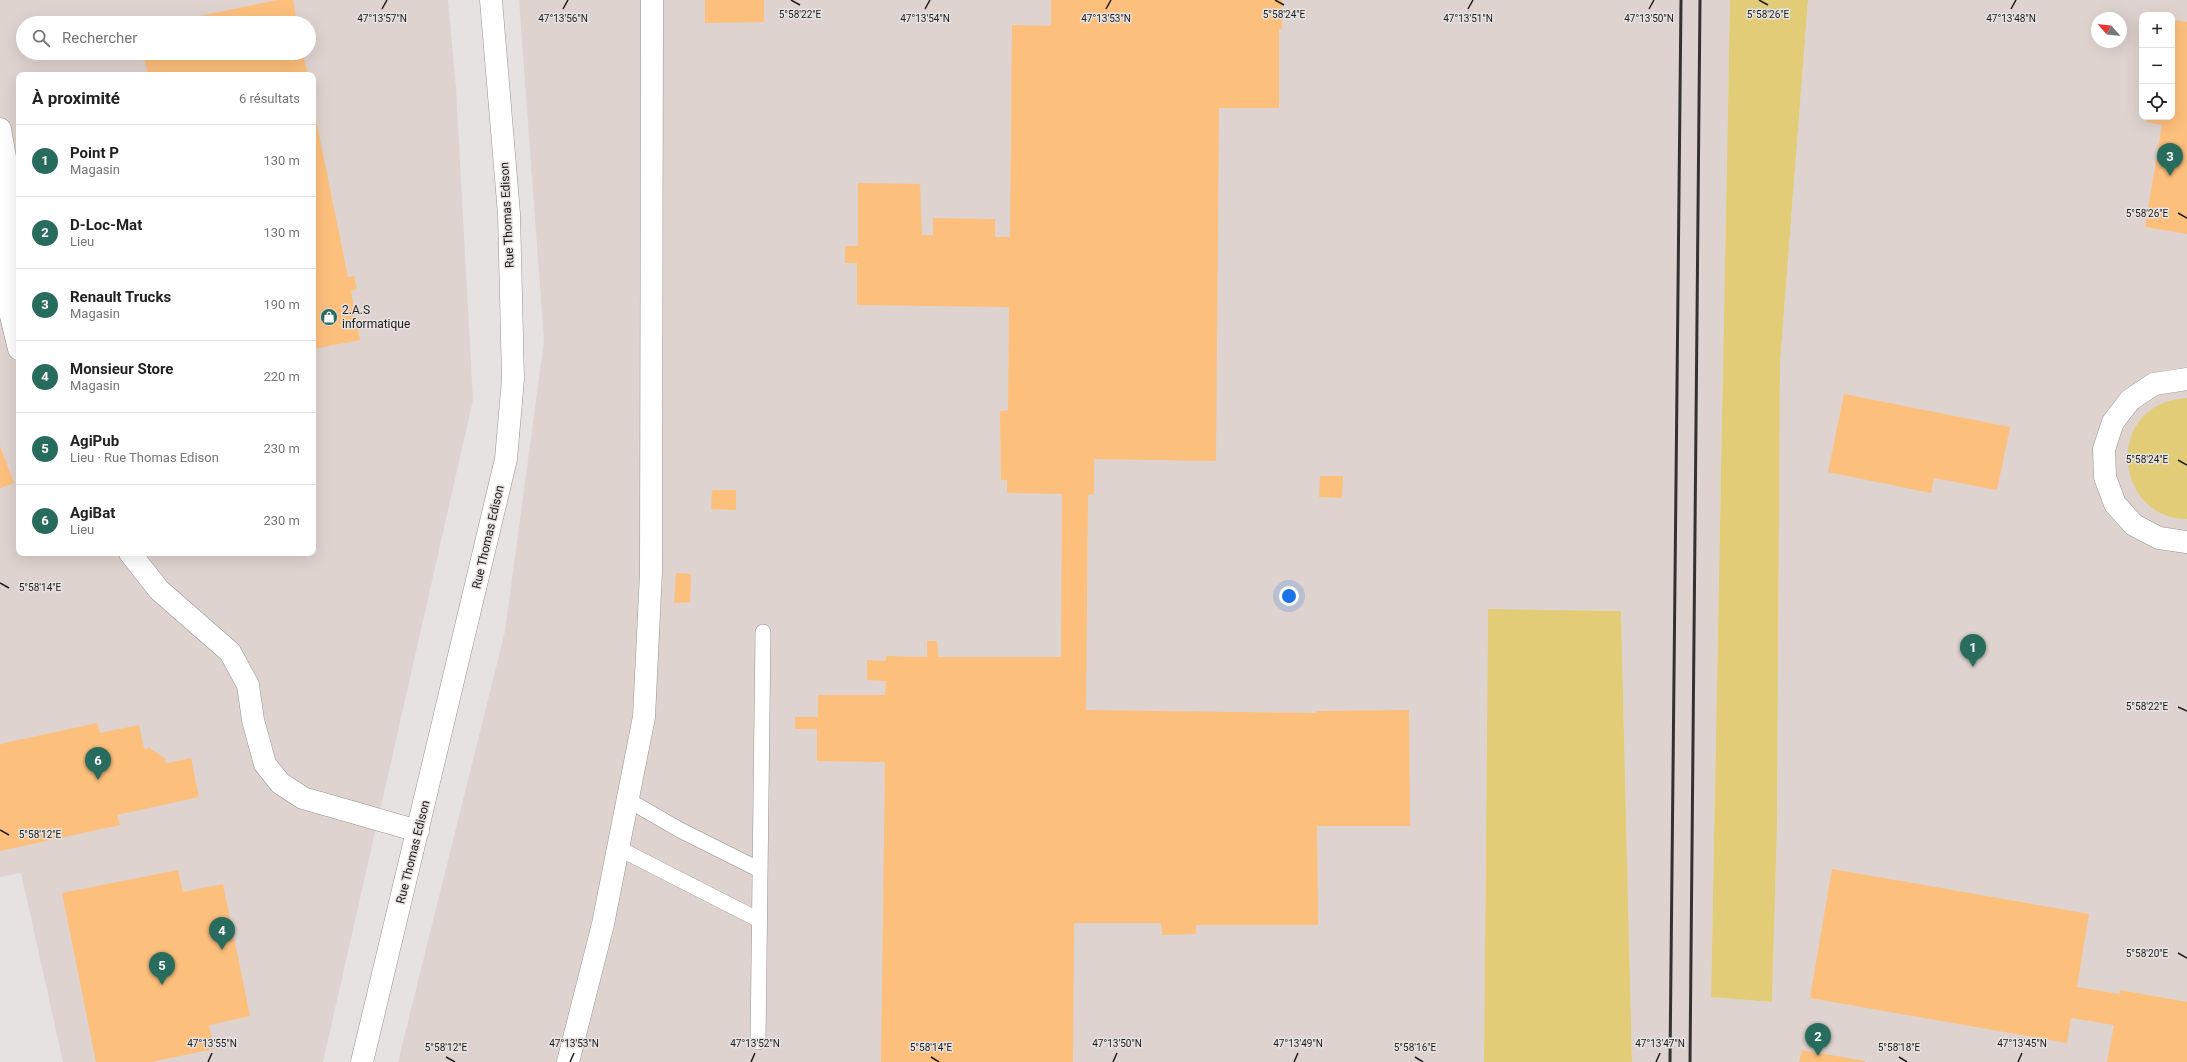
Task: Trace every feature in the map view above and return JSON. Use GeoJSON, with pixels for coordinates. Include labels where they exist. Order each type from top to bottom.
{"type":"FeatureCollection","features":[{"type":"Feature","properties":{"kind":"street","name":"Rue Thomas Edison"},"geometry":{"type":"LineString","coordinates":[[362,1062],[492,524],[506,460],[513,379],[509,214],[491,0]]}},
{"type":"Feature","properties":{"kind":"street"},"geometry":{"type":"LineString","coordinates":[[568,1062],[603,924],[644,717],[651,572],[652,0]]}},
{"type":"Feature","properties":{"kind":"street"},"geometry":{"type":"LineString","coordinates":[[0,129],[6,163],[8,268],[11,316],[16,337]]}},
{"type":"Feature","properties":{"kind":"street"},"geometry":{"type":"LineString","coordinates":[[2187,379],[2154,384],[2130,400],[2112,422],[2104,449],[2104,477],[2115,504],[2134,525],[2159,538],[2187,542]]}},
{"type":"Feature","properties":{"kind":"street"},"geometry":{"type":"LineString","coordinates":[[132,556],[159,590],[230,652],[248,685],[253,720],[265,764],[280,783],[303,798],[418,831]]}},
{"type":"Feature","properties":{"kind":"lane"},"geometry":{"type":"LineString","coordinates":[[758,1042],[763,632]]}},
{"type":"Feature","properties":{"kind":"lane"},"geometry":{"type":"LineString","coordinates":[[628,800],[680,830],[760,870]]}},
{"type":"Feature","properties":{"kind":"lane"},"geometry":{"type":"LineString","coordinates":[[618,848],[760,920]]}},
{"type":"Feature","properties":{"kind":"shaded area"},"geometry":{"type":"Polygon","coordinates":[[[0,0],[448,0],[456,88],[473,400],[323,1062],[63,1062],[21,873],[0,877],[0,0]]]}},
{"type":"Feature","properties":{"kind":"shaded area"},"geometry":{"type":"Polygon","coordinates":[[[519,0],[1730,0],[1711,997],[1772,1002],[1777,827],[1780,363],[1808,0],[2187,0],[2187,1062],[1632,1062],[1621,611],[1488,609],[1484,1062],[398,1062],[505,631],[544,341],[519,0]]]}},
{"type":"Feature","properties":{"kind":"shaded area"},"geometry":{"type":"Polygon","coordinates":[[[1730,0],[1808,0],[1780,363],[1777,827],[1772,1002],[1711,997],[1730,0]]]}},
{"type":"Feature","properties":{"kind":"shaded area"},"geometry":{"type":"Polygon","coordinates":[[[2187,398],[2187,519],[2164,515],[2146,503],[2135,487],[2128,467],[2129,447],[2135,427],[2149,412],[2169,401],[2187,398]]]}},
{"type":"Feature","properties":{"kind":"shaded area"},"geometry":{"type":"Polygon","coordinates":[[[1488,609],[1621,611],[1632,1062],[1484,1062],[1488,609]]]}},
{"type":"Feature","properties":{"kind":"building"},"geometry":{"type":"Polygon","coordinates":[[[277,0],[293,0],[296,16],[200,16],[277,0]]]}},
{"type":"Feature","properties":{"kind":"building"},"geometry":{"type":"Polygon","coordinates":[[[705,0],[764,0],[764,22],[705,23],[705,0]]]}},
{"type":"Feature","properties":{"kind":"building"},"geometry":{"type":"Polygon","coordinates":[[[1051,0],[1282,0],[1282,29],[1279,29],[1279,108],[1219,108],[1216,461],[1094,459],[1094,494],[1088,495],[1086,710],[1316,713],[1317,711],[1409,710],[1410,826],[1317,826],[1318,925],[1196,925],[1196,934],[1162,935],[1161,923],[1074,923],[1073,1062],[881,1062],[885,762],[817,761],[817,729],[795,729],[795,717],[818,717],[818,695],[885,695],[886,681],[867,680],[867,660],[886,661],[886,656],[927,657],[927,641],[937,641],[938,657],[1061,657],[1062,494],[1007,493],[1007,480],[1001,480],[1000,411],[1008,410],[1009,307],[857,305],[857,263],[845,263],[845,246],[858,246],[858,183],[920,184],[922,235],[933,235],[933,218],[995,219],[995,237],[1010,237],[1012,25],[1051,26],[1051,0]]]}},
{"type":"Feature","properties":{"kind":"building"},"geometry":{"type":"Polygon","coordinates":[[[2175,20],[2187,22],[2187,234],[2145,227],[2162,125],[2147,122],[2147,120],[2175,120],[2175,20]]]}},
{"type":"Feature","properties":{"kind":"building"},"geometry":{"type":"Polygon","coordinates":[[[145,60],[305,60],[307,72],[147,72],[145,60]]]}},
{"type":"Feature","properties":{"kind":"building"},"geometry":{"type":"Polygon","coordinates":[[[316,120],[348,277],[354,276],[357,289],[351,291],[360,340],[316,348],[316,120]]]}},
{"type":"Feature","properties":{"kind":"building"},"geometry":{"type":"Polygon","coordinates":[[[1844,394],[2010,427],[1997,490],[1934,478],[1931,493],[1828,472],[1844,394]]]}},
{"type":"Feature","properties":{"kind":"building"},"geometry":{"type":"Polygon","coordinates":[[[0,446],[14,483],[0,488],[0,446]]]}},
{"type":"Feature","properties":{"kind":"building"},"geometry":{"type":"Polygon","coordinates":[[[1320,476],[1343,476],[1342,498],[1319,497],[1320,476]]]}},
{"type":"Feature","properties":{"kind":"building"},"geometry":{"type":"Polygon","coordinates":[[[712,490],[736,490],[736,510],[711,509],[712,490]]]}},
{"type":"Feature","properties":{"kind":"building"},"geometry":{"type":"Polygon","coordinates":[[[676,573],[691,574],[690,602],[674,603],[676,573]]]}},
{"type":"Feature","properties":{"kind":"building"},"geometry":{"type":"Polygon","coordinates":[[[97,723],[100,733],[139,725],[144,748],[146,750],[148,747],[166,759],[164,761],[167,763],[191,758],[199,797],[117,815],[120,825],[0,851],[0,744],[97,723]]]}},
{"type":"Feature","properties":{"kind":"building"},"geometry":{"type":"Polygon","coordinates":[[[1832,869],[2089,914],[2077,987],[2119,994],[2119,999],[2120,990],[2187,1002],[2187,1062],[2107,1062],[2114,1025],[2071,1018],[2067,1043],[1810,998],[1832,869]]]}},
{"type":"Feature","properties":{"kind":"building"},"geometry":{"type":"Polygon","coordinates":[[[178,870],[183,892],[223,884],[250,1016],[209,1025],[214,1049],[151,1062],[96,1062],[62,893],[178,870]]]}},
{"type":"Feature","properties":{"kind":"building"},"geometry":{"type":"Polygon","coordinates":[[[1802,1050],[1865,1061],[1865,1062],[1799,1062],[1802,1050]]]}},
{"type":"Feature","properties":{"kind":"railway"},"geometry":{"type":"LineString","coordinates":[[1670,1062],[1681,0]]}},
{"type":"Feature","properties":{"kind":"railway"},"geometry":{"type":"LineString","coordinates":[[1690,1062],[1700,0]]}},
{"type":"Feature","properties":{"kind":"place","name":"Renault Trucks"},"geometry":{"type":"Point","coordinates":[2170,176]}},
{"type":"Feature","properties":{"kind":"place","name":"2.A.S informatique"},"geometry":{"type":"Point","coordinates":[329,317]}},
{"type":"Feature","properties":{"kind":"place","name":"Point P"},"geometry":{"type":"Point","coordinates":[1973,667]}},
{"type":"Feature","properties":{"kind":"place","name":"AgiBat"},"geometry":{"type":"Point","coordinates":[98,780]}},
{"type":"Feature","properties":{"kind":"place","name":"Monsieur Store"},"geometry":{"type":"Point","coordinates":[222,950]}},
{"type":"Feature","properties":{"kind":"place","name":"AgiPub"},"geometry":{"type":"Point","coordinates":[162,985]}},
{"type":"Feature","properties":{"kind":"place","name":"D-Loc-Mat"},"geometry":{"type":"Point","coordinates":[1818,1056]}}]}
